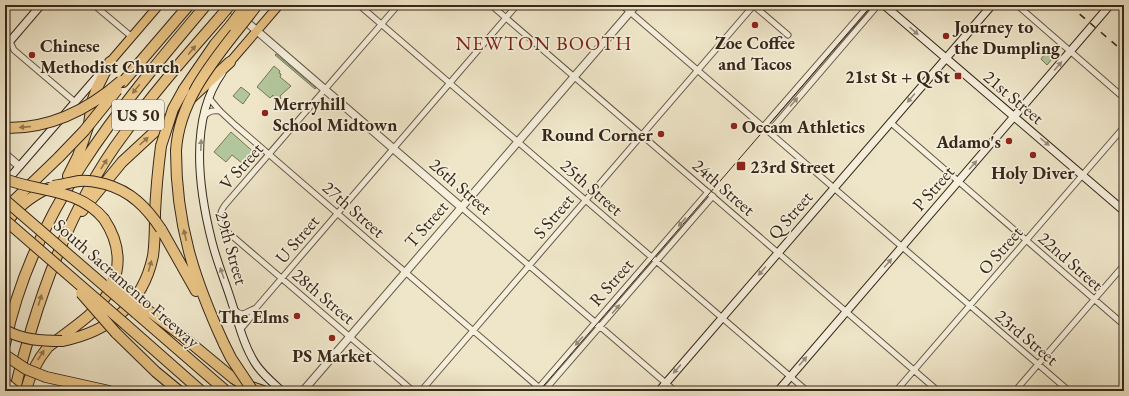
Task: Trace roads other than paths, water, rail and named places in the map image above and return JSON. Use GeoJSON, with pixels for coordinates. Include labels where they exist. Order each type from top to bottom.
{"type":"FeatureCollection","features":[{"type":"Feature","properties":{"kind":"highway"},"geometry":{"type":"LineString","coordinates":[[5,209],[59,157],[95,118],[122,81],[189,5]]}},
{"type":"Feature","properties":{"kind":"highway","name":"US 50"},"geometry":{"type":"LineString","coordinates":[[5,344],[9,323],[33,253],[46,227],[86,158],[118,111],[206,5]]}},
{"type":"Feature","properties":{"kind":"highway","name":"US 50"},"geometry":{"type":"LineString","coordinates":[[16,391],[18,374],[42,296],[71,222],[99,172],[123,134],[154,94],[230,5]]}},
{"type":"Feature","properties":{"kind":"highway"},"geometry":{"type":"LineString","coordinates":[[5,330],[27,339],[43,341],[62,341],[83,336],[112,322],[123,312],[140,292],[147,276],[153,254],[157,177],[161,146],[173,109],[184,89],[215,44],[246,5]]}},
{"type":"Feature","properties":{"kind":"highway"},"geometry":{"type":"LineString","coordinates":[[253,391],[231,358],[224,344],[207,307],[190,257],[183,226],[176,174],[176,152],[180,126],[191,96],[205,73],[257,5]]}},
{"type":"Feature","properties":{"kind":"highway"},"geometry":{"type":"LineString","coordinates":[[46,227],[64,183],[78,156],[89,124],[92,102],[110,62]]}},
{"type":"Feature","properties":{"kind":"highway"},"geometry":{"type":"LineString","coordinates":[[71,222],[122,162],[230,62]]}},
{"type":"Feature","properties":{"kind":"highway"},"geometry":{"type":"LineString","coordinates":[[5,128],[38,126],[59,120],[93,103],[122,81]]}},
{"type":"Feature","properties":{"kind":"highway"},"geometry":{"type":"LineString","coordinates":[[5,180],[70,195],[90,205],[104,219],[112,232],[117,249],[118,260],[115,279],[106,296],[88,316],[43,352],[37,362],[26,391]]}},
{"type":"Feature","properties":{"kind":"highway"},"geometry":{"type":"LineString","coordinates":[[5,225],[11,215],[27,201],[37,193],[52,186],[81,181],[98,182],[111,186],[128,194],[143,205],[162,229],[195,289],[207,307]]}},
{"type":"Feature","properties":{"kind":"highway","name":"South Sacramento Freeway"},"geometry":{"type":"LineString","coordinates":[[5,200],[60,248],[139,309],[226,391]]}},
{"type":"Feature","properties":{"kind":"highway","name":"South Sacramento Freeway"},"geometry":{"type":"LineString","coordinates":[[5,220],[201,391]]}},
{"type":"Feature","properties":{"kind":"highway"},"geometry":{"type":"LineString","coordinates":[[52,260],[137,355],[180,391]]}},
{"type":"Feature","properties":{"kind":"highway"},"geometry":{"type":"LineString","coordinates":[[139,309],[181,335],[233,378],[243,384],[263,391]]}},
{"type":"Feature","properties":{"kind":"highway"},"geometry":{"type":"LineString","coordinates":[[5,355],[26,369],[46,377],[109,391]]}},
{"type":"Feature","properties":{"kind":"main road"},"geometry":{"type":"LineString","coordinates":[[5,47],[41,5]]}},
{"type":"Feature","properties":{"kind":"main road"},"geometry":{"type":"LineString","coordinates":[[5,183],[159,5]]}},
{"type":"Feature","properties":{"kind":"main road","name":"26th Street"},"geometry":{"type":"LineString","coordinates":[[227,5],[461,207]]}},
{"type":"Feature","properties":{"kind":"main road"},"geometry":{"type":"LineString","coordinates":[[230,62],[279,5]]}},
{"type":"Feature","properties":{"kind":"main road","name":"T Street"},"geometry":{"type":"LineString","coordinates":[[303,391],[636,5]]}},
{"type":"Feature","properties":{"kind":"main road","name":"21st Street"},"geometry":{"type":"LineString","coordinates":[[884,5],[1124,211]]}},
{"type":"Feature","properties":{"kind":"main road","name":"Q Street"},"geometry":{"type":"LineString","coordinates":[[659,391],[992,5]]}},
{"type":"Feature","properties":{"kind":"main road","name":"P Street"},"geometry":{"type":"LineString","coordinates":[[778,391],[1110,5]]}},
{"type":"Feature","properties":{"kind":"main road","name":"29th Street"},"geometry":{"type":"LineString","coordinates":[[230,62],[215,84],[204,116],[201,134],[201,165],[205,205],[212,244],[248,349],[256,364],[265,376],[282,391]]}},
{"type":"Feature","properties":{"kind":"main road"},"geometry":{"type":"LineString","coordinates":[[5,154],[19,166]]}},
{"type":"Feature","properties":{"kind":"main road"},"geometry":{"type":"LineString","coordinates":[[5,380],[16,391]]}},
{"type":"Feature","properties":{"kind":"street"},"geometry":{"type":"LineString","coordinates":[[94,5],[132,37]]}},
{"type":"Feature","properties":{"kind":"street","name":"25th Street"},"geometry":{"type":"LineString","coordinates":[[359,5],[807,391]]}},
{"type":"Feature","properties":{"kind":"street","name":"V Street"},"geometry":{"type":"LineString","coordinates":[[220,221],[220,215],[223,208],[398,5]]}},
{"type":"Feature","properties":{"kind":"street","name":"24th Street"},"geometry":{"type":"LineString","coordinates":[[491,5],[938,391]]}},
{"type":"Feature","properties":{"kind":"street","name":"U Street"},"geometry":{"type":"LineString","coordinates":[[241,329],[252,317],[256,308],[281,278],[517,5]]}},
{"type":"Feature","properties":{"kind":"street","name":"23rd Street"},"geometry":{"type":"LineString","coordinates":[[622,5],[1070,391]]}},
{"type":"Feature","properties":{"kind":"street"},"geometry":{"type":"LineString","coordinates":[[754,5],[788,35]]}},
{"type":"Feature","properties":{"kind":"street","name":"S Street"},"geometry":{"type":"LineString","coordinates":[[421,391],[754,5]]}},
{"type":"Feature","properties":{"kind":"street"},"geometry":{"type":"LineString","coordinates":[[763,127],[869,5]]}},
{"type":"Feature","properties":{"kind":"street"},"geometry":{"type":"LineString","coordinates":[[769,132],[878,5]]}},
{"type":"Feature","properties":{"kind":"street"},"geometry":{"type":"LineString","coordinates":[[1017,5],[1124,98]]}},
{"type":"Feature","properties":{"kind":"street"},"geometry":{"type":"LineString","coordinates":[[5,31],[14,50],[75,102]]}},
{"type":"Feature","properties":{"kind":"street","name":"27th Street"},"geometry":{"type":"LineString","coordinates":[[209,98],[220,112],[541,390]]}},
{"type":"Feature","properties":{"kind":"street"},"geometry":{"type":"LineString","coordinates":[[204,116],[210,112],[220,112]]}},
{"type":"Feature","properties":{"kind":"street","name":"22nd Street"},"geometry":{"type":"LineString","coordinates":[[890,122],[1124,325]]}},
{"type":"Feature","properties":{"kind":"street","name":"O Street"},"geometry":{"type":"LineString","coordinates":[[896,391],[1124,127]]}},
{"type":"Feature","properties":{"kind":"street","name":"R Street"},"geometry":{"type":"LineString","coordinates":[[541,390],[596,322],[708,192]]}},
{"type":"Feature","properties":{"kind":"street","name":"R Street"},"geometry":{"type":"LineString","coordinates":[[541,390],[600,326],[712,196]]}},
{"type":"Feature","properties":{"kind":"street","name":"26th Street"},"geometry":{"type":"LineString","coordinates":[[461,207],[675,391]]}},
{"type":"Feature","properties":{"kind":"street","name":"28th Street"},"geometry":{"type":"LineString","coordinates":[[220,221],[224,229],[413,391]]}},
{"type":"Feature","properties":{"kind":"street"},"geometry":{"type":"LineString","coordinates":[[1015,391],[1124,265]]}},
{"type":"Feature","properties":{"kind":"street"},"geometry":{"type":"LineString","coordinates":[[235,310],[246,314],[256,308]]}},
{"type":"Feature","properties":{"kind":"tram line"},"geometry":{"type":"LineString","coordinates":[[539,391],[872,5]]}},
{"type":"Feature","properties":{"kind":"railway"},"geometry":{"type":"LineString","coordinates":[[1069,5],[1124,52]]}},
{"type":"Feature","properties":{"kind":"place","name":"Zoe Coffee and Tacos"},"geometry":{"type":"Point","coordinates":[755,25]}},
{"type":"Feature","properties":{"kind":"place","name":"Journey to the Dumpling"},"geometry":{"type":"Point","coordinates":[946,36]}},
{"type":"Feature","properties":{"kind":"place","name":"Chinese Methodist Church"},"geometry":{"type":"Point","coordinates":[32,55]}},
{"type":"Feature","properties":{"kind":"place","name":"21st St + Q St"},"geometry":{"type":"Point","coordinates":[958,76]}},
{"type":"Feature","properties":{"kind":"place","name":"Merryhill School Midtown"},"geometry":{"type":"Point","coordinates":[265,113]}},
{"type":"Feature","properties":{"kind":"place","name":"Occam Athletics"},"geometry":{"type":"Point","coordinates":[734,126]}},
{"type":"Feature","properties":{"kind":"place","name":"Round Corner"},"geometry":{"type":"Point","coordinates":[661,134]}},
{"type":"Feature","properties":{"kind":"place","name":"Adamo's"},"geometry":{"type":"Point","coordinates":[1009,141]}},
{"type":"Feature","properties":{"kind":"place","name":"Holy Diver"},"geometry":{"type":"Point","coordinates":[1033,155]}},
{"type":"Feature","properties":{"kind":"place","name":"23rd Street"},"geometry":{"type":"Point","coordinates":[741,166]}},
{"type":"Feature","properties":{"kind":"place","name":"The Elms"},"geometry":{"type":"Point","coordinates":[297,316]}},
{"type":"Feature","properties":{"kind":"place","name":"PS Market"},"geometry":{"type":"Point","coordinates":[332,338]}},
{"type":"Feature","properties":{"kind":"district","name":"NEWTON BOOTH"},"geometry":{"type":"Point","coordinates":[544,43]}}]}
